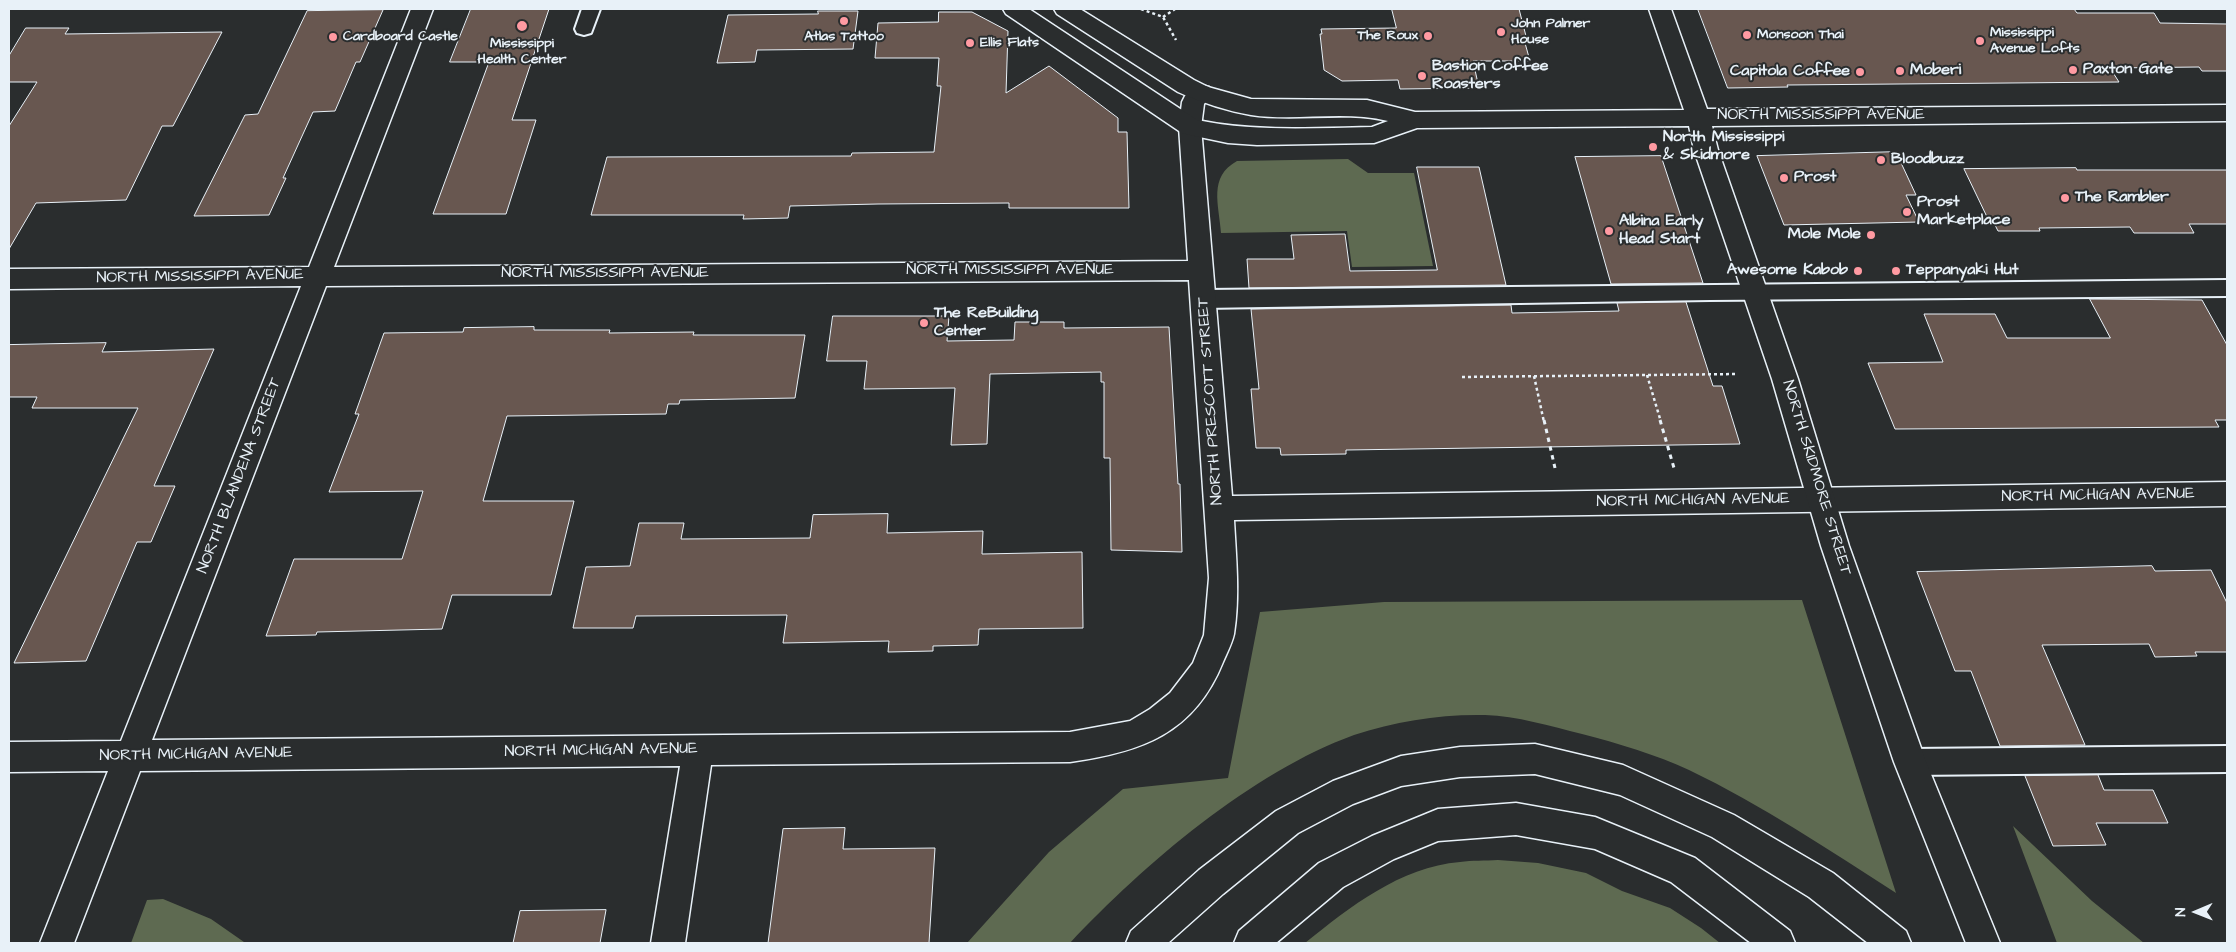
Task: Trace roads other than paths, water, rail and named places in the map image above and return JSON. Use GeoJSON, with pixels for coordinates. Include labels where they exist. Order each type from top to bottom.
{"type":"FeatureCollection","features":[{"type":"Feature","properties":{"kind":"main road","name":"NORTH BLANDENA STREET"},"geometry":{"type":"LineString","coordinates":[[56,943],[422,9]]}},
{"type":"Feature","properties":{"kind":"main road","name":"NORTH MISSISSIPPI AVENUE"},"geometry":{"type":"LineString","coordinates":[[1065,9],[1158,70],[1200,93],[1251,106],[1367,108],[1415,120],[2227,113]]}},
{"type":"Feature","properties":{"kind":"main road","name":"NORTH SKIDMORE STREET"},"geometry":{"type":"LineString","coordinates":[[1660,9],[1698,117],[1706,150],[1785,379],[1835,546],[1910,762],[1983,943]]}},
{"type":"Feature","properties":{"kind":"main road"},"geometry":{"type":"LineString","coordinates":[[1023,11],[1190,127]]}},
{"type":"Feature","properties":{"kind":"main road","name":"NORTH PRESCOTT STREET"},"geometry":{"type":"LineString","coordinates":[[1181,703],[1204,672],[1219,635],[1223,578],[1190,127],[1192,102],[1200,93]]}},
{"type":"Feature","properties":{"kind":"main road","name":"NORTH MISSISSIPPI AVENUE"},"geometry":{"type":"LineString","coordinates":[[1190,127],[1228,135],[1257,137],[1374,135],[1415,120]]}},
{"type":"Feature","properties":{"kind":"main road","name":"NORTH MISSISSIPPI AVENUE"},"geometry":{"type":"LineString","coordinates":[[9,279],[1201,270]]}},
{"type":"Feature","properties":{"kind":"main road","name":"NORTH MICHIGAN AVENUE"},"geometry":{"type":"LineString","coordinates":[[1219,508],[2227,494]]}},
{"type":"Feature","properties":{"kind":"main road","name":"NORTH MICHIGAN AVENUE"},"geometry":{"type":"LineString","coordinates":[[9,757],[1070,747],[1099,743],[1136,734],[1161,719],[1181,703]]}},
{"type":"Feature","properties":{"kind":"main road"},"geometry":{"type":"LineString","coordinates":[[668,943],[698,750]]}},
{"type":"Feature","properties":{"kind":"main road"},"geometry":{"type":"LineString","coordinates":[[1144,943],[1211,882],[1287,822],[1344,792],[1401,771],[1460,762],[1535,759],[1623,780],[1723,826],[1821,885],[1894,943]]}},
{"type":"Feature","properties":{"kind":"main road"},"geometry":{"type":"LineString","coordinates":[[1251,943],[1331,875],[1383,847],[1438,826],[1516,820],[1595,833],[1682,870],[1778,943]]}},
{"type":"Feature","properties":{"kind":"lane"},"geometry":{"type":"LineString","coordinates":[[584,29],[591,9]]}},
{"type":"Feature","properties":{"kind":"lane"},"geometry":{"type":"LineString","coordinates":[[1203,299],[2227,288]]}},
{"type":"Feature","properties":{"kind":"lane"},"geometry":{"type":"LineString","coordinates":[[1910,762],[2227,759]]}},
{"type":"Feature","properties":{"kind":"place","name":"Atlas Tattoo"},"geometry":{"type":"Point","coordinates":[844,21]}},
{"type":"Feature","properties":{"kind":"place","name":"Mississippi Health Center"},"geometry":{"type":"Point","coordinates":[522,26]}},
{"type":"Feature","properties":{"kind":"place","name":"John Palmer House"},"geometry":{"type":"Point","coordinates":[1501,32]}},
{"type":"Feature","properties":{"kind":"place","name":"Monsoon Thai"},"geometry":{"type":"Point","coordinates":[1747,35]}},
{"type":"Feature","properties":{"kind":"place","name":"The Roux"},"geometry":{"type":"Point","coordinates":[1428,36]}},
{"type":"Feature","properties":{"kind":"place","name":"Cardboard Castle"},"geometry":{"type":"Point","coordinates":[333,37]}},
{"type":"Feature","properties":{"kind":"place","name":"Mississippi Avenue Lofts"},"geometry":{"type":"Point","coordinates":[1980,41]}},
{"type":"Feature","properties":{"kind":"place","name":"Ellis Flats"},"geometry":{"type":"Point","coordinates":[970,43]}},
{"type":"Feature","properties":{"kind":"place","name":"Paxton Gate"},"geometry":{"type":"Point","coordinates":[2073,70]}},
{"type":"Feature","properties":{"kind":"place","name":"Moberi"},"geometry":{"type":"Point","coordinates":[1900,71]}},
{"type":"Feature","properties":{"kind":"place","name":"Capitola Coffee"},"geometry":{"type":"Point","coordinates":[1860,72]}},
{"type":"Feature","properties":{"kind":"place","name":"Bastion Coffee Roasters"},"geometry":{"type":"Point","coordinates":[1422,76]}},
{"type":"Feature","properties":{"kind":"place","name":"North Mississippi & Skidmore"},"geometry":{"type":"Point","coordinates":[1653,147]}},
{"type":"Feature","properties":{"kind":"place","name":"Bloodbuzz"},"geometry":{"type":"Point","coordinates":[1881,160]}},
{"type":"Feature","properties":{"kind":"place","name":"Prost"},"geometry":{"type":"Point","coordinates":[1784,178]}},
{"type":"Feature","properties":{"kind":"place","name":"The Rambler"},"geometry":{"type":"Point","coordinates":[2065,198]}},
{"type":"Feature","properties":{"kind":"place","name":"Prost Marketplace"},"geometry":{"type":"Point","coordinates":[1907,212]}},
{"type":"Feature","properties":{"kind":"place","name":"Albina Early Head Start"},"geometry":{"type":"Point","coordinates":[1609,231]}},
{"type":"Feature","properties":{"kind":"place","name":"Mole Mole"},"geometry":{"type":"Point","coordinates":[1871,235]}},
{"type":"Feature","properties":{"kind":"place","name":"Awesome Kabob"},"geometry":{"type":"Point","coordinates":[1858,271]}},
{"type":"Feature","properties":{"kind":"place","name":"Teppanyaki Hut"},"geometry":{"type":"Point","coordinates":[1896,271]}},
{"type":"Feature","properties":{"kind":"place","name":"The ReBuilding Center"},"geometry":{"type":"Point","coordinates":[924,323]}}]}
